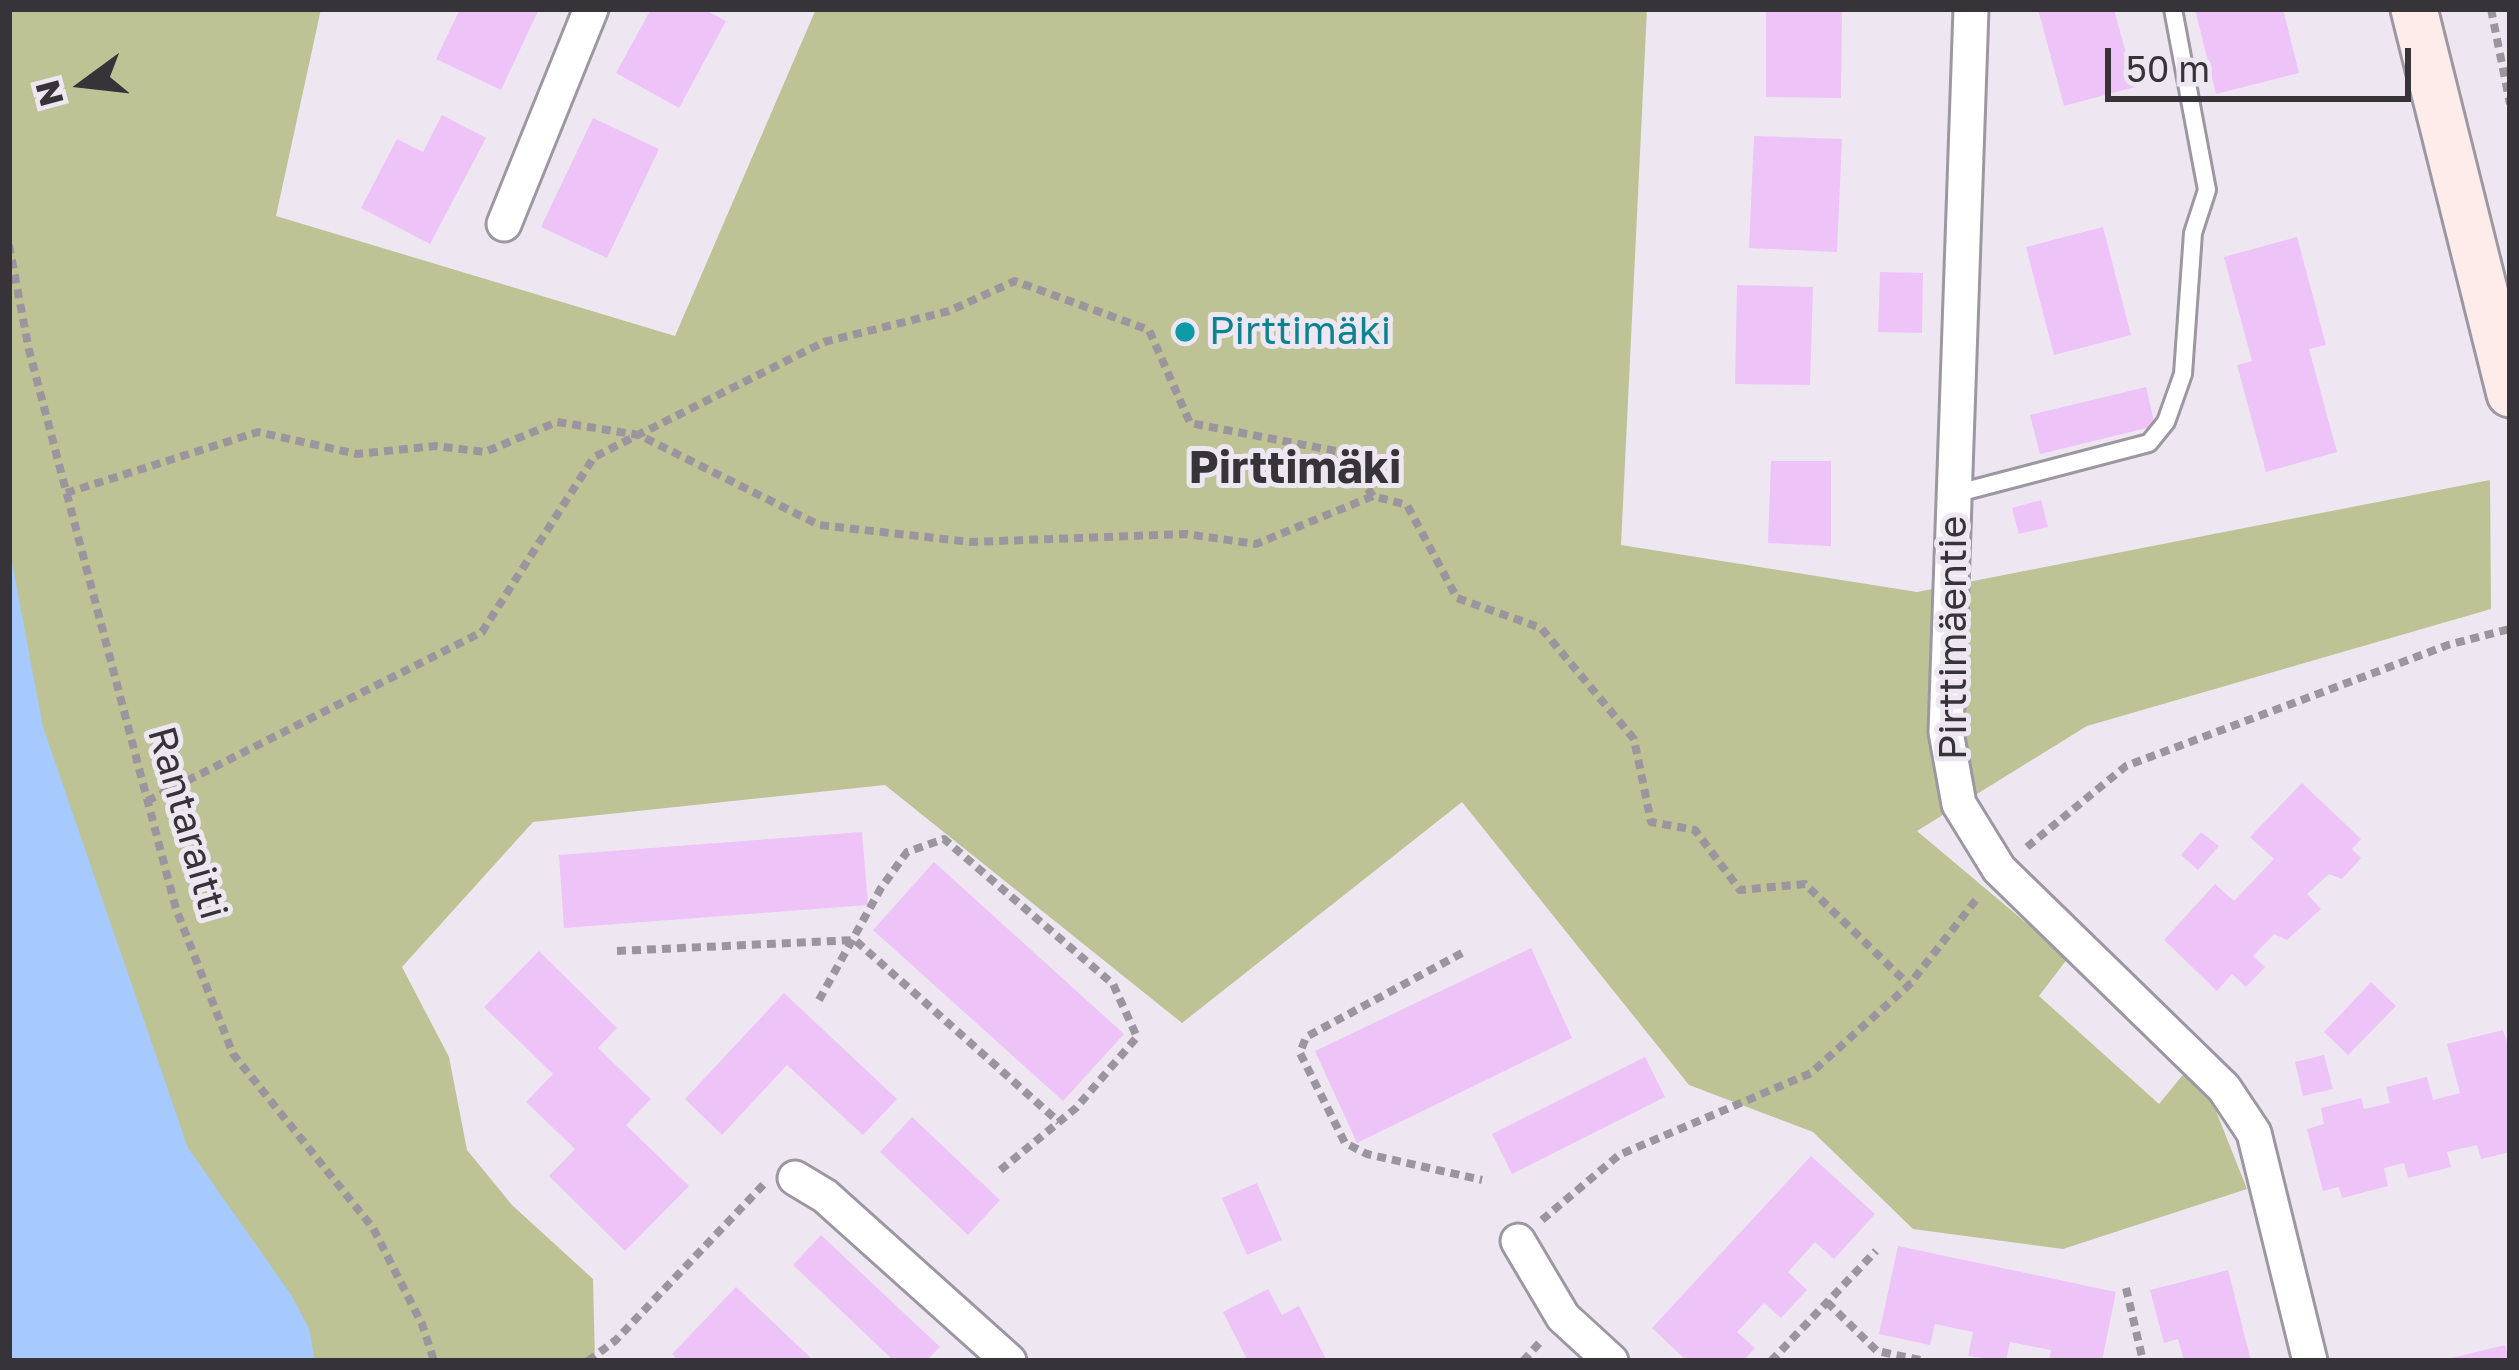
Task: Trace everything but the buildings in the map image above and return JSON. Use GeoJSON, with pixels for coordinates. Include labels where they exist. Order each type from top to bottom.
{"type":"FeatureCollection","features":[{"type":"Feature","properties":{"kind":"main road"},"geometry":{"type":"LineString","coordinates":[[2414,9],[2510,394]]}},
{"type":"Feature","properties":{"kind":"street"},"geometry":{"type":"LineString","coordinates":[[504,224],[591,9]]}},
{"type":"Feature","properties":{"kind":"street","name":"Pirttimäentie"},"geometry":{"type":"LineString","coordinates":[[1971,9],[1946,732],[1959,804],[2000,869],[2224,1088],[2254,1133],[2310,1361]]}},
{"type":"Feature","properties":{"kind":"street"},"geometry":{"type":"LineString","coordinates":[[795,1178],[825,1196],[1009,1361]]}},
{"type":"Feature","properties":{"kind":"street"},"geometry":{"type":"LineString","coordinates":[[1517,1241],[1563,1317],[1611,1361]]}},
{"type":"Feature","properties":{"kind":"lane"},"geometry":{"type":"LineString","coordinates":[[1954,494],[2149,443],[2166,422],[2183,374],[2193,233],[2207,190],[2173,9]]}},
{"type":"Feature","properties":{"kind":"path"},"geometry":{"type":"LineString","coordinates":[[2491,9],[2510,104]]}},
{"type":"Feature","properties":{"kind":"path","name":"Rantaraitti"},"geometry":{"type":"LineString","coordinates":[[9,245],[29,350],[176,909],[233,1054],[373,1228],[422,1324],[434,1361]]}},
{"type":"Feature","properties":{"kind":"path"},"geometry":{"type":"LineString","coordinates":[[147,801],[482,632],[594,457],[824,342],[950,311],[1015,281],[1149,330],[1190,422],[1341,452],[1373,496],[1407,506],[1457,598],[1541,628],[1634,739],[1652,822],[1694,830],[1740,890],[1805,884],[1909,986]]}},
{"type":"Feature","properties":{"kind":"path"},"geometry":{"type":"LineString","coordinates":[[66,493],[258,432],[357,454],[436,446],[485,452],[557,422],[639,435],[819,525],[971,542],[1186,534],[1256,544],[1373,496]]}},
{"type":"Feature","properties":{"kind":"path"},"geometry":{"type":"LineString","coordinates":[[819,1000],[881,888],[907,852],[944,839],[1114,984],[1137,1037],[1076,1108],[998,1172]]}},
{"type":"Feature","properties":{"kind":"path"},"geometry":{"type":"LineString","coordinates":[[616,951],[855,940],[1059,1122]]}},
{"type":"Feature","properties":{"kind":"path"},"geometry":{"type":"LineString","coordinates":[[1462,952],[1306,1037],[1300,1053],[1345,1143],[1366,1154],[1482,1180]]}},
{"type":"Feature","properties":{"kind":"path"},"geometry":{"type":"LineString","coordinates":[[588,1361],[616,1340],[763,1185],[795,1178]]}},
{"type":"Feature","properties":{"kind":"path"},"geometry":{"type":"LineString","coordinates":[[1771,1361],[1876,1251]]}},
{"type":"Feature","properties":{"kind":"path"},"geometry":{"type":"LineString","coordinates":[[2126,1288],[2143,1361]]}},
{"type":"Feature","properties":{"kind":"path"},"geometry":{"type":"LineString","coordinates":[[1827,1302],[1877,1351],[1925,1361]]}},
{"type":"Feature","properties":{"kind":"path"},"geometry":{"type":"LineString","coordinates":[[1868,1361],[1877,1351]]}},
{"type":"Feature","properties":{"kind":"green space"},"geometry":{"type":"Polygon","coordinates":[[[9,9],[321,9],[276,216],[675,336],[816,9],[1647,9],[1621,545],[1917,592],[2490,480],[2491,609],[2087,726],[1917,831],[2068,958],[2039,996],[2159,1104],[2186,1071],[2214,1106],[2247,1189],[2063,1249],[1913,1229],[1813,1132],[1689,1085],[1462,802],[1182,1023],[885,785],[533,822],[402,967],[449,1057],[467,1150],[512,1205],[593,1279],[595,1361],[153,1361],[9,1169],[9,9]]]}},
{"type":"Feature","properties":{"kind":"water"},"geometry":{"type":"Polygon","coordinates":[[[9,546],[43,727],[188,1148],[292,1296],[309,1329],[315,1361],[9,1361],[9,546]]]}},
{"type":"Feature","properties":{"kind":"place","name":"Pirttimäki"},"geometry":{"type":"Point","coordinates":[1185,332]}},
{"type":"Feature","properties":{"kind":"district","name":"Pirttimäki"},"geometry":{"type":"Point","coordinates":[1295,469]}}]}
